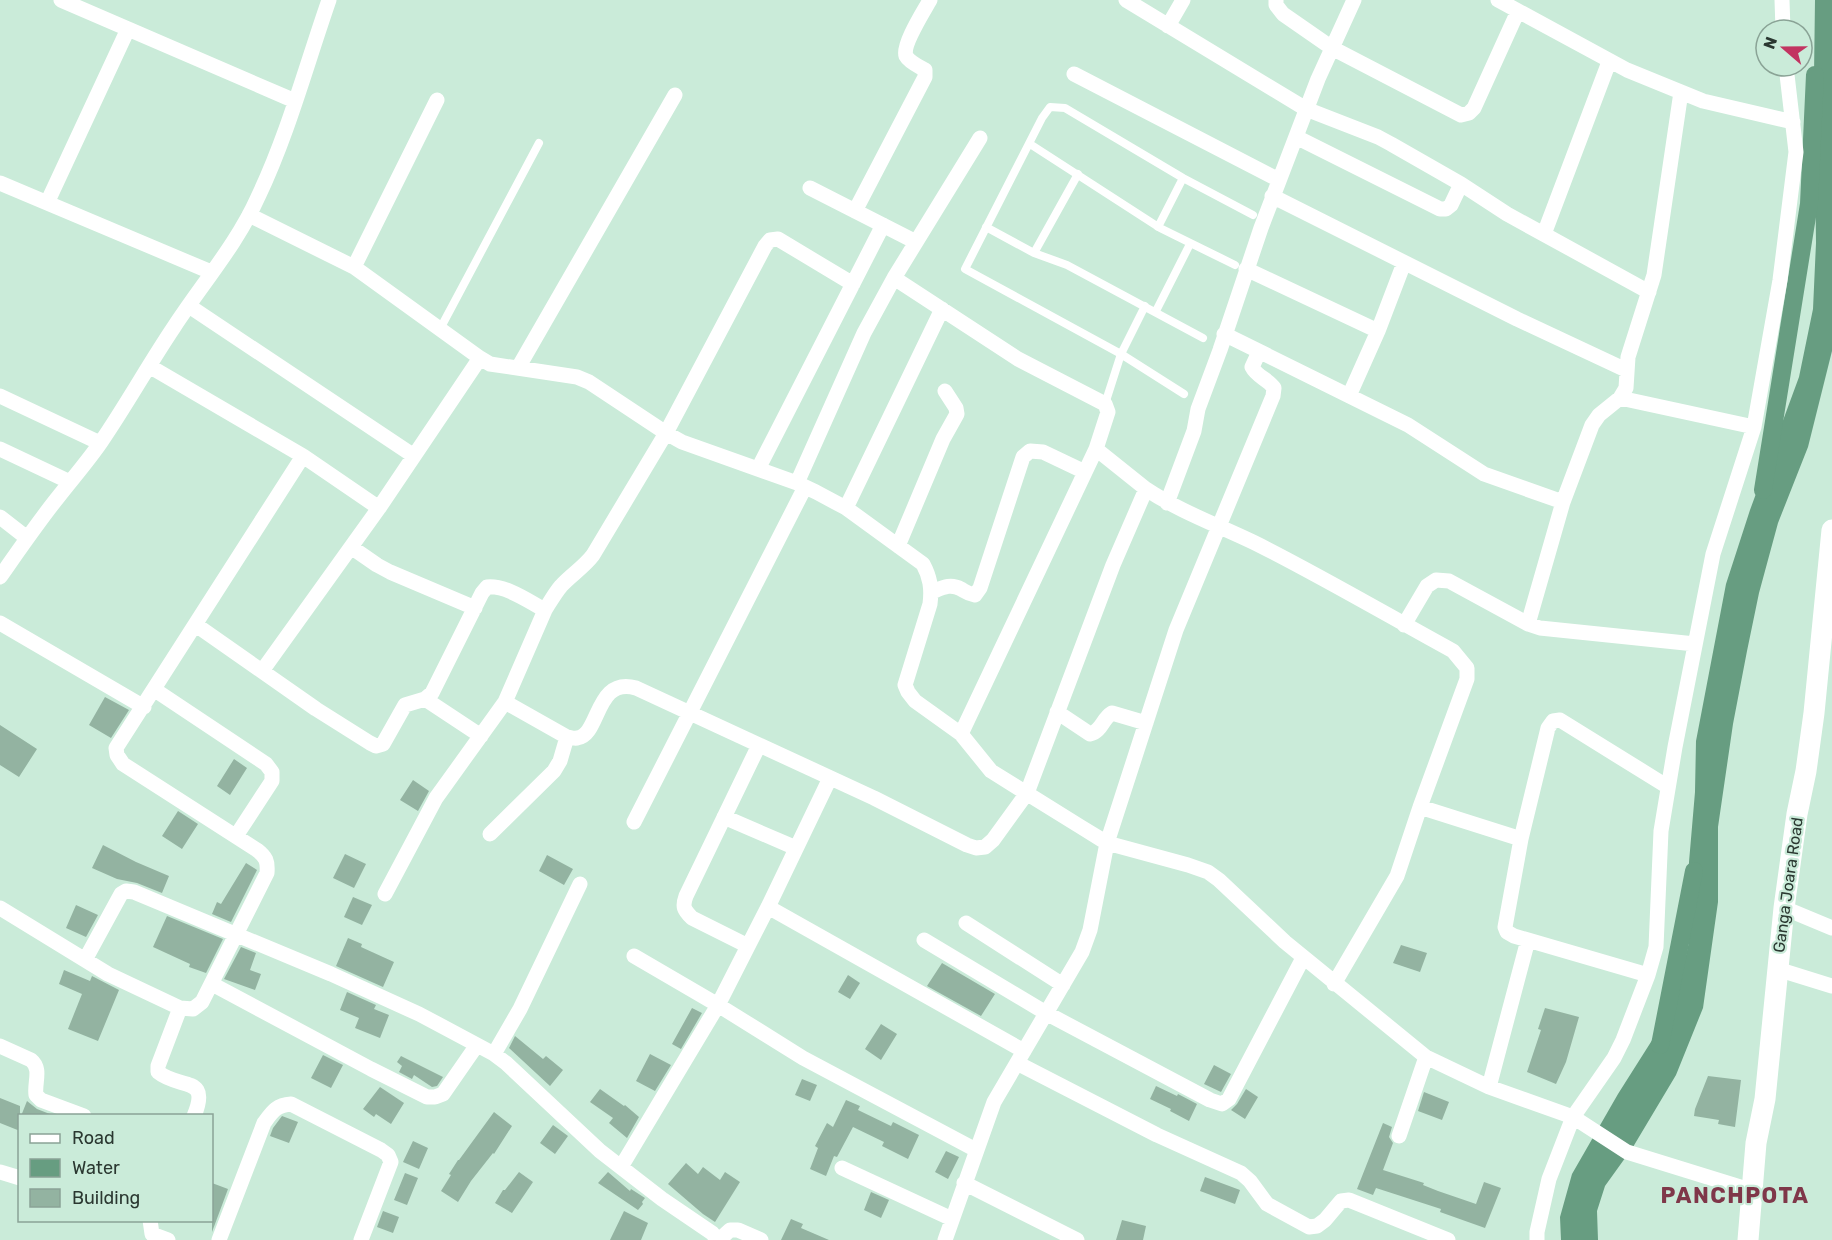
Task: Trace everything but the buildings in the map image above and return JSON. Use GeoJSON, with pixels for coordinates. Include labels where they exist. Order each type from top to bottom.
{"type":"FeatureCollection","features":[{"type":"Feature","properties":{"kind":"main road","name":"Ganga Joara Road"},"geometry":{"type":"LineString","coordinates":[[1748,1240],[1756,1143],[1765,1099],[1784,908],[1814,713],[1832,530]]}},
{"type":"Feature","properties":{"kind":"street"},"geometry":{"type":"LineString","coordinates":[[61,0],[295,101]]}},
{"type":"Feature","properties":{"kind":"street"},"geometry":{"type":"LineString","coordinates":[[855,211],[926,77],[925,70],[908,59],[906,55],[907,44],[930,0]]}},
{"type":"Feature","properties":{"kind":"street"},"geometry":{"type":"LineString","coordinates":[[1126,0],[1306,109],[1378,138],[1461,184],[1506,214],[1649,292]]}},
{"type":"Feature","properties":{"kind":"street"},"geometry":{"type":"LineString","coordinates":[[1168,26],[1184,0]]}},
{"type":"Feature","properties":{"kind":"street"},"geometry":{"type":"LineString","coordinates":[[1276,0],[1276,5],[1283,14],[1332,48],[1461,115],[1469,113],[1474,108],[1518,11]]}},
{"type":"Feature","properties":{"kind":"street"},"geometry":{"type":"LineString","coordinates":[[1167,503],[1194,431],[1198,409],[1224,334],[1241,267],[1354,0]]}},
{"type":"Feature","properties":{"kind":"street"},"geometry":{"type":"LineString","coordinates":[[1498,0],[1609,62],[1681,92],[1703,101],[1793,122]]}},
{"type":"Feature","properties":{"kind":"street"},"geometry":{"type":"LineString","coordinates":[[1782,0],[1783,18]]}},
{"type":"Feature","properties":{"kind":"street"},"geometry":{"type":"LineString","coordinates":[[0,577],[27,538],[100,444],[249,215],[270,170],[295,101],[325,1]]}},
{"type":"Feature","properties":{"kind":"street"},"geometry":{"type":"LineString","coordinates":[[47,203],[128,29]]}},
{"type":"Feature","properties":{"kind":"street"},"geometry":{"type":"LineString","coordinates":[[1544,234],[1609,62]]}},
{"type":"Feature","properties":{"kind":"street"},"geometry":{"type":"LineString","coordinates":[[1074,74],[1279,180]]}},
{"type":"Feature","properties":{"kind":"street"},"geometry":{"type":"LineString","coordinates":[[1537,1240],[1549,1179],[1623,1040],[1648,975],[1656,947],[1661,831],[1668,787],[1713,554],[1754,427],[1780,280],[1796,152],[1788,78]]}},
{"type":"Feature","properties":{"kind":"street"},"geometry":{"type":"LineString","coordinates":[[1528,624],[1563,502],[1592,425],[1599,415],[1620,398],[1626,388],[1628,357],[1649,292],[1657,256],[1681,92]]}},
{"type":"Feature","properties":{"kind":"street"},"geometry":{"type":"LineString","coordinates":[[518,368],[675,95]]}},
{"type":"Feature","properties":{"kind":"street"},"geometry":{"type":"LineString","coordinates":[[354,267],[437,100]]}},
{"type":"Feature","properties":{"kind":"street"},"geometry":{"type":"LineString","coordinates":[[1296,137],[1440,209],[1451,206],[1461,184]]}},
{"type":"Feature","properties":{"kind":"street"},"geometry":{"type":"LineString","coordinates":[[634,822],[801,485],[864,333],[894,278],[980,138]]}},
{"type":"Feature","properties":{"kind":"street"},"geometry":{"type":"LineString","coordinates":[[0,183],[211,272]]}},
{"type":"Feature","properties":{"kind":"street"},"geometry":{"type":"LineString","coordinates":[[810,188],[916,242]]}},
{"type":"Feature","properties":{"kind":"street"},"geometry":{"type":"LineString","coordinates":[[1272,196],[1517,319],[1626,370]]}},
{"type":"Feature","properties":{"kind":"street"},"geometry":{"type":"LineString","coordinates":[[249,215],[354,267],[490,364],[577,377],[589,382],[666,434],[682,442],[801,485],[846,508],[923,564],[930,576],[932,592],[905,685],[915,701],[961,734],[991,771],[1107,843],[1208,872],[1303,958],[1426,1057],[1490,1087],[1578,1121],[1627,1152],[1753,1191]]}},
{"type":"Feature","properties":{"kind":"street"},"geometry":{"type":"LineString","coordinates":[[758,469],[883,225]]}},
{"type":"Feature","properties":{"kind":"street"},"geometry":{"type":"LineString","coordinates":[[385,894],[436,798],[505,702],[545,610],[562,584],[593,555],[666,434],[765,246],[770,240],[778,239],[853,284]]}},
{"type":"Feature","properties":{"kind":"street"},"geometry":{"type":"LineString","coordinates":[[1349,396],[1378,331],[1404,263]]}},
{"type":"Feature","properties":{"kind":"street"},"geometry":{"type":"LineString","coordinates":[[1241,267],[1378,331]]}},
{"type":"Feature","properties":{"kind":"street"},"geometry":{"type":"LineString","coordinates":[[894,278],[1018,359],[1105,404],[1108,412],[1096,449],[961,734]]}},
{"type":"Feature","properties":{"kind":"street"},"geometry":{"type":"LineString","coordinates":[[189,306],[414,456]]}},
{"type":"Feature","properties":{"kind":"street"},"geometry":{"type":"LineString","coordinates":[[846,508],[942,309]]}},
{"type":"Feature","properties":{"kind":"street"},"geometry":{"type":"LineString","coordinates":[[1224,334],[1408,425],[1484,474],[1563,502]]}},
{"type":"Feature","properties":{"kind":"street"},"geometry":{"type":"LineString","coordinates":[[945,1240],[994,1102],[1082,952],[1090,930],[1107,843],[1176,630],[1273,396],[1274,388],[1270,382],[1256,374],[1252,367],[1259,352]]}},
{"type":"Feature","properties":{"kind":"street"},"geometry":{"type":"LineString","coordinates":[[262,671],[379,508],[480,358]]}},
{"type":"Feature","properties":{"kind":"street"},"geometry":{"type":"LineString","coordinates":[[149,366],[303,456],[379,508]]}},
{"type":"Feature","properties":{"kind":"street"},"geometry":{"type":"LineString","coordinates":[[898,546],[943,439],[957,414],[956,408],[945,391]]}},
{"type":"Feature","properties":{"kind":"street"},"geometry":{"type":"LineString","coordinates":[[0,396],[100,444]]}},
{"type":"Feature","properties":{"kind":"street"},"geometry":{"type":"LineString","coordinates":[[1620,398],[1754,427]]}},
{"type":"Feature","properties":{"kind":"street"},"geometry":{"type":"LineString","coordinates":[[0,449],[70,482]]}},
{"type":"Feature","properties":{"kind":"street"},"geometry":{"type":"LineString","coordinates":[[1096,449],[1167,503],[1267,549],[1453,651],[1467,668],[1467,679],[1397,876],[1334,984]]}},
{"type":"Feature","properties":{"kind":"street"},"geometry":{"type":"LineString","coordinates":[[932,592],[947,585],[958,587],[968,594],[975,595],[980,588],[1023,457],[1030,451],[1043,452],[1085,472]]}},
{"type":"Feature","properties":{"kind":"street"},"geometry":{"type":"LineString","coordinates":[[0,908],[108,974],[180,1008],[193,1009],[202,1002],[267,873],[268,863],[265,856],[236,836],[123,764],[117,755],[116,748],[303,456]]}},
{"type":"Feature","properties":{"kind":"street"},"geometry":{"type":"LineString","coordinates":[[505,702],[567,737],[576,739],[582,736],[609,693],[618,687],[636,688],[976,848],[985,847],[993,840],[1027,793],[1120,546],[1146,489]]}},
{"type":"Feature","properties":{"kind":"street"},"geometry":{"type":"LineString","coordinates":[[0,517],[27,538]]}},
{"type":"Feature","properties":{"kind":"street"},"geometry":{"type":"LineString","coordinates":[[351,547],[390,572],[475,608]]}},
{"type":"Feature","properties":{"kind":"street"},"geometry":{"type":"LineString","coordinates":[[1404,625],[1427,586],[1436,580],[1449,581],[1528,624],[1540,628],[1695,644]]}},
{"type":"Feature","properties":{"kind":"street"},"geometry":{"type":"LineString","coordinates":[[196,625],[316,709],[376,746],[383,744],[405,705],[425,699],[432,693],[487,587],[495,586],[503,589],[545,610]]}},
{"type":"Feature","properties":{"kind":"street"},"geometry":{"type":"LineString","coordinates":[[0,623],[144,707]]}},
{"type":"Feature","properties":{"kind":"street"},"geometry":{"type":"LineString","coordinates":[[155,690],[266,764],[272,772],[272,781],[236,836]]}},
{"type":"Feature","properties":{"kind":"street"},"geometry":{"type":"LineString","coordinates":[[425,699],[481,736]]}},
{"type":"Feature","properties":{"kind":"street"},"geometry":{"type":"LineString","coordinates":[[1056,712],[1090,734],[1101,728],[1106,717],[1112,713],[1146,723]]}},
{"type":"Feature","properties":{"kind":"street"},"geometry":{"type":"LineString","coordinates":[[1648,975],[1514,936],[1507,932],[1505,927],[1521,839],[1548,728],[1553,721],[1560,720],[1668,787]]}},
{"type":"Feature","properties":{"kind":"street"},"geometry":{"type":"LineString","coordinates":[[490,834],[554,771],[560,761],[567,737]]}},
{"type":"Feature","properties":{"kind":"street"},"geometry":{"type":"LineString","coordinates":[[748,946],[692,918],[683,905],[759,745]]}},
{"type":"Feature","properties":{"kind":"street"},"geometry":{"type":"LineString","coordinates":[[621,1167],[718,1005],[830,778]]}},
{"type":"Feature","properties":{"kind":"street"},"geometry":{"type":"LineString","coordinates":[[1420,807],[1521,839]]}},
{"type":"Feature","properties":{"kind":"street"},"geometry":{"type":"LineString","coordinates":[[724,817],[796,848]]}},
{"type":"Feature","properties":{"kind":"street"},"geometry":{"type":"LineString","coordinates":[[494,1054],[525,999],[580,884]]}},
{"type":"Feature","properties":{"kind":"street"},"geometry":{"type":"LineString","coordinates":[[85,960],[121,894],[134,891],[331,974],[419,1014],[494,1054],[587,1141],[662,1199],[712,1233],[718,1240],[730,1230],[738,1230],[761,1240]]}},
{"type":"Feature","properties":{"kind":"street"},"geometry":{"type":"LineString","coordinates":[[768,907],[1020,1057],[1157,1135],[1241,1173],[1267,1204],[1309,1227],[1317,1226],[1341,1201],[1349,1200],[1448,1240]]}},
{"type":"Feature","properties":{"kind":"street"},"geometry":{"type":"LineString","coordinates":[[1784,908],[1832,928]]}},
{"type":"Feature","properties":{"kind":"street"},"geometry":{"type":"LineString","coordinates":[[966,923],[1063,985]]}},
{"type":"Feature","properties":{"kind":"street"},"geometry":{"type":"LineString","coordinates":[[924,940],[1046,1013],[1210,1100],[1222,1104],[1230,1099],[1303,958]]}},
{"type":"Feature","properties":{"kind":"street"},"geometry":{"type":"LineString","coordinates":[[1490,1087],[1528,940]]}},
{"type":"Feature","properties":{"kind":"street"},"geometry":{"type":"LineString","coordinates":[[634,956],[803,1058],[976,1150]]}},
{"type":"Feature","properties":{"kind":"street"},"geometry":{"type":"LineString","coordinates":[[1777,969],[1832,986]]}},
{"type":"Feature","properties":{"kind":"street"},"geometry":{"type":"LineString","coordinates":[[212,984],[428,1097],[443,1094],[477,1046]]}},
{"type":"Feature","properties":{"kind":"street"},"geometry":{"type":"LineString","coordinates":[[180,1008],[158,1066],[158,1072],[196,1088],[200,1093],[195,1114]]}},
{"type":"Feature","properties":{"kind":"street"},"geometry":{"type":"LineString","coordinates":[[0,1046],[36,1064],[38,1070],[36,1095],[49,1110],[72,1114]]}},
{"type":"Feature","properties":{"kind":"street"},"geometry":{"type":"LineString","coordinates":[[1399,1136],[1426,1057]]}},
{"type":"Feature","properties":{"kind":"street"},"geometry":{"type":"LineString","coordinates":[[219,1240],[264,1123],[274,1108],[282,1104],[291,1104],[388,1155],[391,1162],[362,1240]]}},
{"type":"Feature","properties":{"kind":"street"},"geometry":{"type":"LineString","coordinates":[[842,1168],[952,1219]]}},
{"type":"Feature","properties":{"kind":"street"},"geometry":{"type":"LineString","coordinates":[[0,1172],[18,1177]]}},
{"type":"Feature","properties":{"kind":"street"},"geometry":{"type":"LineString","coordinates":[[964,1183],[1077,1240]]}},
{"type":"Feature","properties":{"kind":"street"},"geometry":{"type":"LineString","coordinates":[[150,1232],[168,1240]]}},
{"type":"Feature","properties":{"kind":"lane"},"geometry":{"type":"LineString","coordinates":[[1184,394],[1121,354],[965,269],[1042,118],[1050,107],[1065,108],[1183,178],[1253,215]]}},
{"type":"Feature","properties":{"kind":"lane"},"geometry":{"type":"LineString","coordinates":[[440,329],[539,143]]}},
{"type":"Feature","properties":{"kind":"lane"},"geometry":{"type":"LineString","coordinates":[[1030,144],[1158,227],[1241,267]]}},
{"type":"Feature","properties":{"kind":"lane"},"geometry":{"type":"LineString","coordinates":[[1034,253],[1078,174]]}},
{"type":"Feature","properties":{"kind":"lane"},"geometry":{"type":"LineString","coordinates":[[1158,227],[1183,178]]}},
{"type":"Feature","properties":{"kind":"lane"},"geometry":{"type":"LineString","coordinates":[[986,227],[1034,253],[1067,265],[1203,338]]}},
{"type":"Feature","properties":{"kind":"lane"},"geometry":{"type":"LineString","coordinates":[[1156,311],[1190,244]]}},
{"type":"Feature","properties":{"kind":"lane"},"geometry":{"type":"LineString","coordinates":[[1105,404],[1121,354],[1145,306]]}},
{"type":"Feature","properties":{"kind":"water"},"geometry":{"type":"Polygon","coordinates":[[[1815,0],[1832,0],[1832,351],[1808,447],[1778,523],[1759,593],[1747,651],[1733,724],[1718,827],[1718,902],[1703,1008],[1676,1075],[1633,1147],[1605,1186],[1597,1211],[1598,1240],[1561,1240],[1560,1217],[1572,1174],[1618,1094],[1675,1004],[1689,942],[1689,862],[1695,792],[1696,741],[1726,584],[1750,510],[1799,377],[1813,309],[1816,243],[1815,0]]]}},
{"type":"Feature","properties":{"kind":"waterway"},"geometry":{"type":"LineString","coordinates":[[1763,490],[1809,204],[1815,75]]}},
{"type":"Feature","properties":{"kind":"waterway"},"geometry":{"type":"LineString","coordinates":[[1660,1045],[1694,871]]}},
{"type":"Feature","properties":{"kind":"district","name":"PANCHPOTA"},"geometry":{"type":"Point","coordinates":[1735,1195]}}]}
